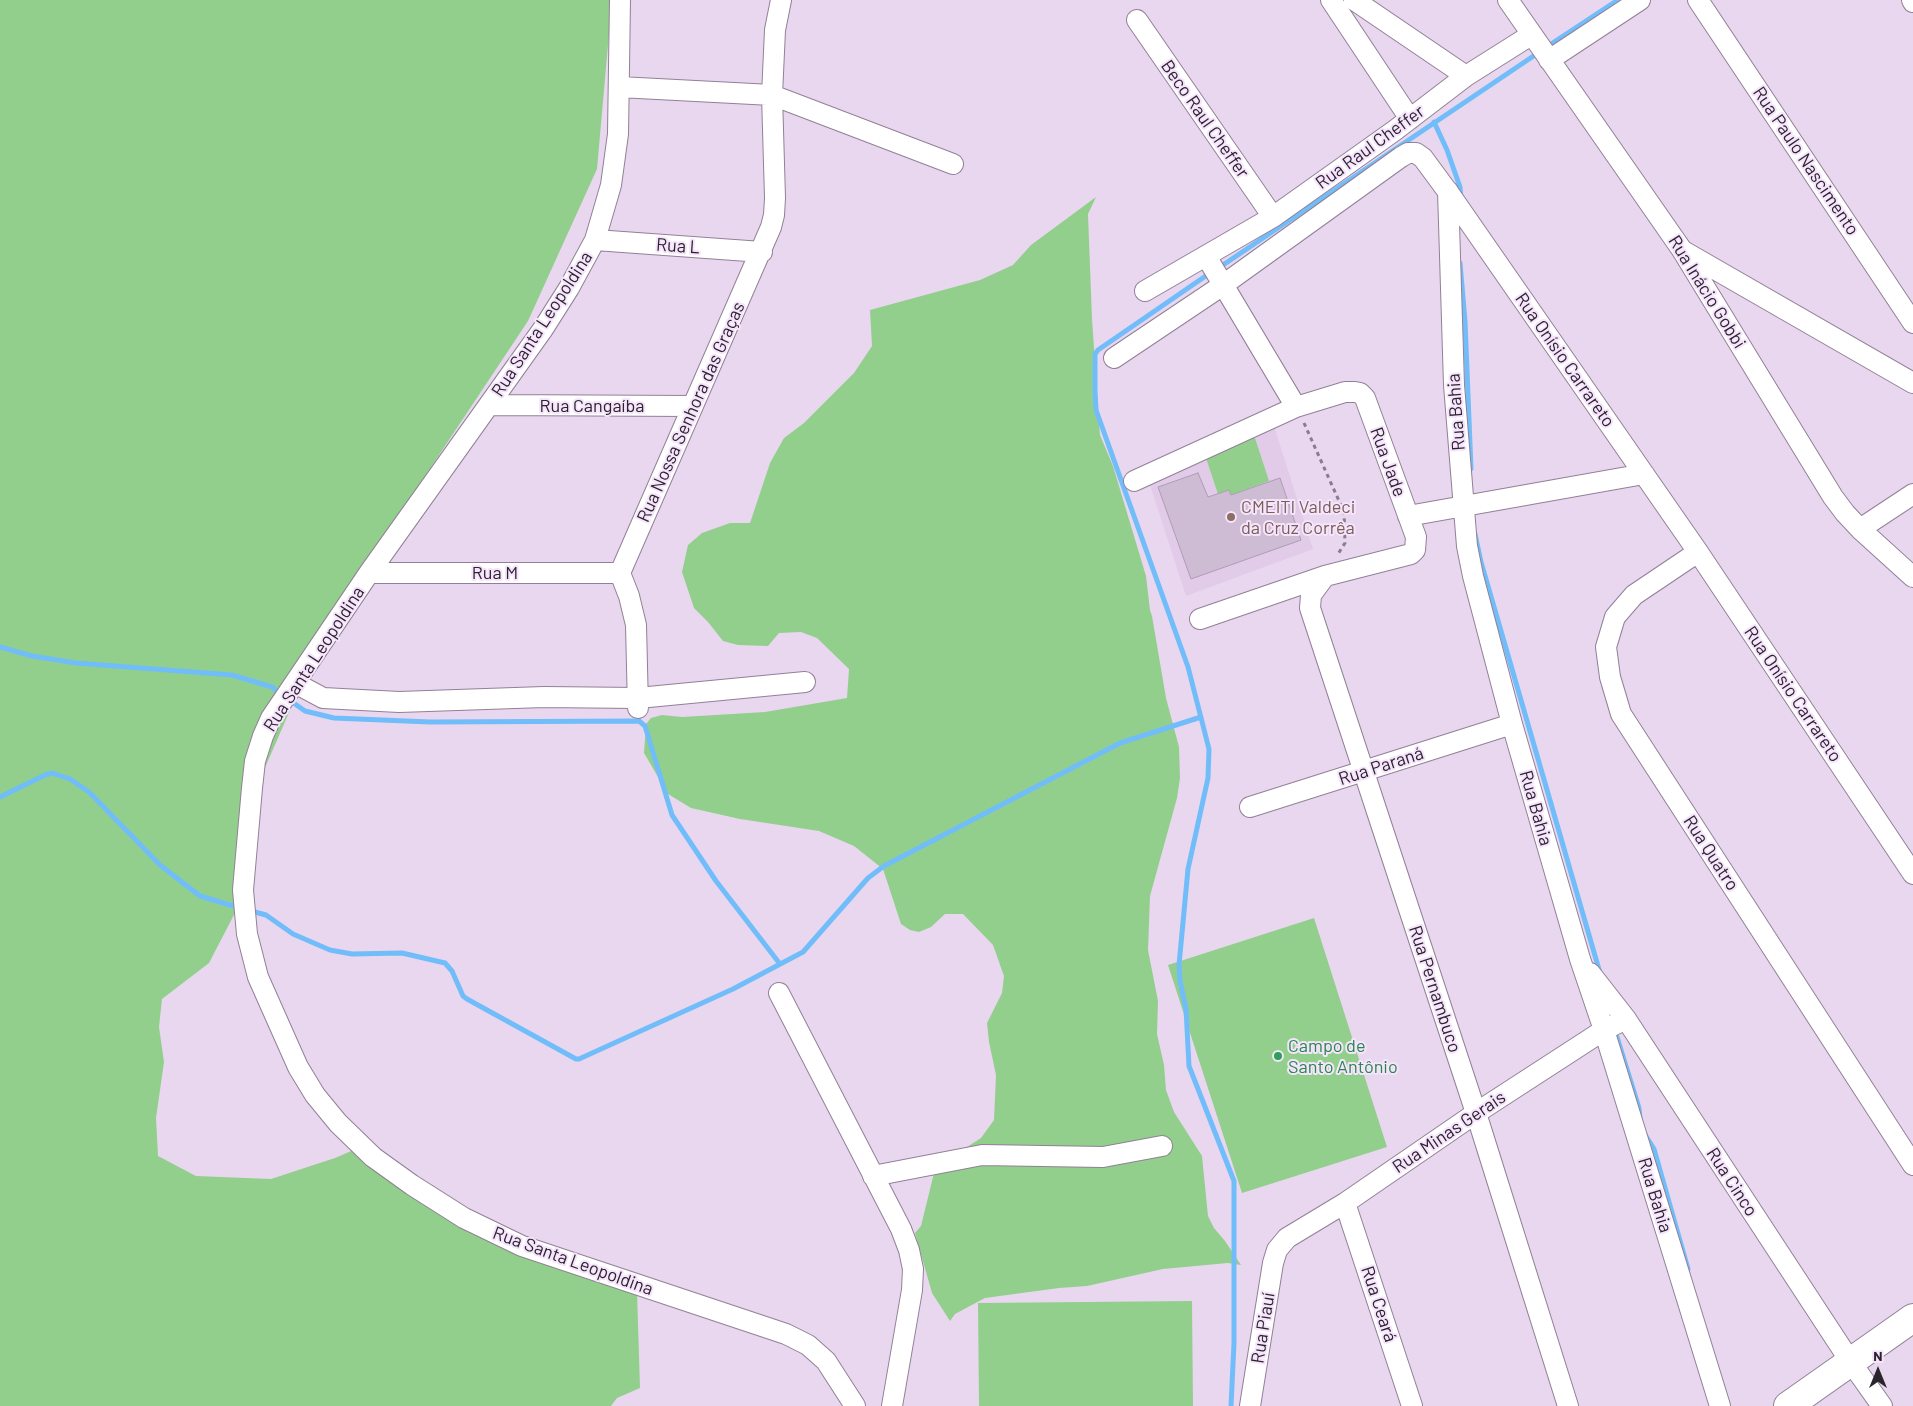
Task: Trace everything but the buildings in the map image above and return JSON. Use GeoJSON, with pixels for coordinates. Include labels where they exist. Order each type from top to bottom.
{"type":"FeatureCollection","features":[{"type":"Feature","properties":{"kind":"street","name":"Rua Santa Leopoldina"},"geometry":{"type":"LineString","coordinates":[[620,0],[618,134],[611,185],[595,240],[569,288],[543,329],[370,573],[271,718],[255,761],[243,890],[247,934],[258,977],[298,1067],[315,1095],[373,1158],[412,1186],[464,1218],[522,1246],[786,1334],[808,1345],[826,1361],[855,1406]]}},
{"type":"Feature","properties":{"kind":"street","name":"Rua Nossa Senhora das Graças"},"geometry":{"type":"LineString","coordinates":[[620,573],[762,252],[774,214],[772,95],[775,30],[781,0]]}},
{"type":"Feature","properties":{"kind":"street"},"geometry":{"type":"LineString","coordinates":[[1331,0],[1410,119]]}},
{"type":"Feature","properties":{"kind":"street"},"geometry":{"type":"LineString","coordinates":[[1354,0],[1466,76]]}},
{"type":"Feature","properties":{"kind":"street","name":"Rua Inácio Gobbi"},"geometry":{"type":"LineString","coordinates":[[1508,0],[1682,250],[1833,497],[1845,514],[1913,577]]}},
{"type":"Feature","properties":{"kind":"street"},"geometry":{"type":"LineString","coordinates":[[1549,60],[1640,0]]}},
{"type":"Feature","properties":{"kind":"street","name":"Rua Paulo Nascimento"},"geometry":{"type":"LineString","coordinates":[[1698,0],[1913,323]]}},
{"type":"Feature","properties":{"kind":"street","name":"Beco Raul Cheffer"},"geometry":{"type":"LineString","coordinates":[[1137,20],[1273,217]]}},
{"type":"Feature","properties":{"kind":"street","name":"Rua Raul Cheffer"},"geometry":{"type":"LineString","coordinates":[[1215,271],[1273,217],[1410,119],[1466,76],[1531,35]]}},
{"type":"Feature","properties":{"kind":"street"},"geometry":{"type":"LineString","coordinates":[[619,87],[772,95],[953,164]]}},
{"type":"Feature","properties":{"kind":"street","name":"Rua Onísio Carrareto"},"geometry":{"type":"LineString","coordinates":[[1114,358],[1215,271],[1408,153],[1416,153],[1423,158],[1469,222],[1698,552],[1913,874]]}},
{"type":"Feature","properties":{"kind":"street","name":"Rua Bahia"},"geometry":{"type":"LineString","coordinates":[[1449,194],[1454,385],[1467,546],[1473,576],[1512,724],[1580,959],[1604,1030],[1720,1406]]}},
{"type":"Feature","properties":{"kind":"street","name":"Rua L"},"geometry":{"type":"LineString","coordinates":[[595,240],[762,252]]}},
{"type":"Feature","properties":{"kind":"street"},"geometry":{"type":"LineString","coordinates":[[1682,250],[1913,383]]}},
{"type":"Feature","properties":{"kind":"street"},"geometry":{"type":"LineString","coordinates":[[1145,291],[1215,271],[1296,407]]}},
{"type":"Feature","properties":{"kind":"street","name":"Rua Jade"},"geometry":{"type":"LineString","coordinates":[[1134,481],[1296,407],[1346,392],[1355,392],[1364,398],[1416,537],[1415,550],[1411,554],[1325,576],[1200,619]]}},
{"type":"Feature","properties":{"kind":"street","name":"Rua Cangaíba"},"geometry":{"type":"LineString","coordinates":[[490,405],[694,406]]}},
{"type":"Feature","properties":{"kind":"street"},"geometry":{"type":"LineString","coordinates":[[1408,516],[1644,474]]}},
{"type":"Feature","properties":{"kind":"street"},"geometry":{"type":"LineString","coordinates":[[1860,529],[1913,494]]}},
{"type":"Feature","properties":{"kind":"street","name":"Rua Quatro"},"geometry":{"type":"LineString","coordinates":[[1698,552],[1634,596],[1615,617],[1606,648],[1610,678],[1621,714],[1913,1165]]}},
{"type":"Feature","properties":{"kind":"street","name":"Rua M"},"geometry":{"type":"LineString","coordinates":[[370,573],[620,573]]}},
{"type":"Feature","properties":{"kind":"street"},"geometry":{"type":"LineString","coordinates":[[620,573],[631,603],[636,625],[638,703]]}},
{"type":"Feature","properties":{"kind":"street","name":"Rua Pernambuco"},"geometry":{"type":"LineString","coordinates":[[1325,576],[1311,595],[1310,608],[1476,1113],[1568,1406]]}},
{"type":"Feature","properties":{"kind":"street"},"geometry":{"type":"LineString","coordinates":[[295,683],[323,698],[399,702],[544,696],[638,703],[805,682]]}},
{"type":"Feature","properties":{"kind":"street","name":"Rua Paraná"},"geometry":{"type":"LineString","coordinates":[[1250,808],[1512,724]]}},
{"type":"Feature","properties":{"kind":"street","name":"Rua Cinco"},"geometry":{"type":"LineString","coordinates":[[1580,959],[1626,1019],[1850,1361],[1882,1406]]}},
{"type":"Feature","properties":{"kind":"street"},"geometry":{"type":"LineString","coordinates":[[779,993],[901,1229],[909,1250],[912,1269],[912,1290],[892,1406]]}},
{"type":"Feature","properties":{"kind":"street","name":"Rua Minas Gerais"},"geometry":{"type":"LineString","coordinates":[[1277,1250],[1287,1238],[1346,1203],[1476,1113],[1604,1030],[1626,1019]]}},
{"type":"Feature","properties":{"kind":"street"},"geometry":{"type":"LineString","coordinates":[[873,1176],[982,1156],[1103,1158],[1162,1146]]}},
{"type":"Feature","properties":{"kind":"street","name":"Rua Ceará"},"geometry":{"type":"LineString","coordinates":[[1346,1203],[1412,1406]]}},
{"type":"Feature","properties":{"kind":"street","name":"Rua Piauí"},"geometry":{"type":"LineString","coordinates":[[1250,1406],[1273,1263],[1277,1250]]}},
{"type":"Feature","properties":{"kind":"street"},"geometry":{"type":"LineString","coordinates":[[1788,1406],[1913,1318]]}},
{"type":"Feature","properties":{"kind":"path"},"geometry":{"type":"LineString","coordinates":[[1296,407],[1344,512],[1345,543],[1325,576]]}},
{"type":"Feature","properties":{"kind":"shaded area","name":"CMEITI Valdeci da Cruz Corrêa"},"geometry":{"type":"Polygon","coordinates":[[[1274,426],[1313,549],[1186,596],[1150,485],[1274,426]]]}},
{"type":"Feature","properties":{"kind":"green space"},"geometry":{"type":"Polygon","coordinates":[[[0,0],[612,0],[597,169],[528,321],[356,580],[308,669],[247,809],[237,909],[209,963],[162,999],[159,1027],[164,1062],[156,1118],[158,1156],[196,1176],[271,1179],[356,1149],[393,1179],[637,1291],[640,1388],[617,1398],[611,1406],[0,1406],[0,0]]]}},
{"type":"Feature","properties":{"kind":"green space"},"geometry":{"type":"Polygon","coordinates":[[[1096,197],[1088,214],[1092,319],[1100,435],[1113,466],[1146,576],[1150,610],[1166,698],[1179,747],[1180,778],[1177,798],[1150,896],[1148,950],[1158,1001],[1157,1034],[1164,1065],[1166,1090],[1174,1112],[1202,1156],[1208,1216],[1214,1228],[1241,1265],[1228,1263],[1163,1269],[1087,1286],[985,1298],[955,1314],[950,1321],[932,1293],[915,1233],[921,1226],[934,1173],[947,1160],[981,1138],[994,1120],[996,1075],[987,1023],[1002,993],[1004,976],[993,945],[963,914],[945,914],[931,927],[919,932],[910,930],[901,924],[883,869],[854,846],[819,831],[740,819],[691,808],[668,794],[644,753],[646,724],[651,718],[662,715],[682,717],[765,712],[847,698],[849,669],[817,638],[801,632],[779,633],[768,646],[738,645],[723,641],[694,608],[682,572],[688,545],[702,533],[730,523],[750,523],[770,463],[784,438],[804,423],[854,373],[872,346],[870,310],[980,280],[1013,265],[1031,245],[1096,197]]]}},
{"type":"Feature","properties":{"kind":"green space"},"geometry":{"type":"Polygon","coordinates":[[[1254,435],[1269,481],[1231,495],[1229,490],[1218,494],[1206,458],[1254,435]]]}},
{"type":"Feature","properties":{"kind":"green space","name":"Campo de Santo Antônio"},"geometry":{"type":"Polygon","coordinates":[[[1314,918],[1387,1147],[1242,1193],[1168,965],[1314,918]]]}},
{"type":"Feature","properties":{"kind":"green space"},"geometry":{"type":"Polygon","coordinates":[[[1192,1301],[1193,1406],[979,1406],[978,1303],[1192,1301]]]}},
{"type":"Feature","properties":{"kind":"waterway"},"geometry":{"type":"LineString","coordinates":[[1545,48],[1618,0]]}},
{"type":"Feature","properties":{"kind":"waterway"},"geometry":{"type":"LineString","coordinates":[[1217,269],[1538,53]]}},
{"type":"Feature","properties":{"kind":"waterway"},"geometry":{"type":"LineString","coordinates":[[1434,122],[1447,150],[1460,187],[1461,199]]}},
{"type":"Feature","properties":{"kind":"waterway"},"geometry":{"type":"LineString","coordinates":[[1460,263],[1465,321],[1471,469]]}},
{"type":"Feature","properties":{"kind":"waterway"},"geometry":{"type":"LineString","coordinates":[[1210,273],[1098,350],[1095,354],[1095,391],[1096,410],[1188,667],[1209,749],[1208,778],[1188,869],[1179,965],[1180,981],[1186,1009],[1189,1066],[1234,1181],[1234,1343],[1231,1406]]}},
{"type":"Feature","properties":{"kind":"waterway"},"geometry":{"type":"LineString","coordinates":[[1475,534],[1481,562],[1600,973]]}},
{"type":"Feature","properties":{"kind":"waterway"},"geometry":{"type":"LineString","coordinates":[[0,647],[32,656],[76,663],[232,675],[272,687],[281,694]]}},
{"type":"Feature","properties":{"kind":"waterway"},"geometry":{"type":"LineString","coordinates":[[288,699],[305,711],[334,718],[430,722],[639,721],[645,726],[672,815],[716,881],[780,964]]}},
{"type":"Feature","properties":{"kind":"waterway"},"geometry":{"type":"LineString","coordinates":[[251,911],[266,915],[293,934],[330,950],[352,954],[402,953],[445,963],[452,971],[463,996],[467,999],[579,1059],[733,989],[803,952],[868,878],[884,866],[1120,743],[1201,717]]}},
{"type":"Feature","properties":{"kind":"waterway"},"geometry":{"type":"LineString","coordinates":[[0,797],[52,773],[70,779],[89,792],[160,865],[200,896],[240,908]]}},
{"type":"Feature","properties":{"kind":"waterway"},"geometry":{"type":"LineString","coordinates":[[1617,1037],[1639,1108],[1640,1118]]}},
{"type":"Feature","properties":{"kind":"waterway"},"geometry":{"type":"LineString","coordinates":[[1644,1133],[1654,1149],[1688,1269]]}},
{"type":"Feature","properties":{"kind":"place","name":"CMEITI Valdeci da Cruz Corrêa"},"geometry":{"type":"Point","coordinates":[1231,517]}},
{"type":"Feature","properties":{"kind":"place","name":"Campo de Santo Antônio"},"geometry":{"type":"Point","coordinates":[1278,1056]}}]}
